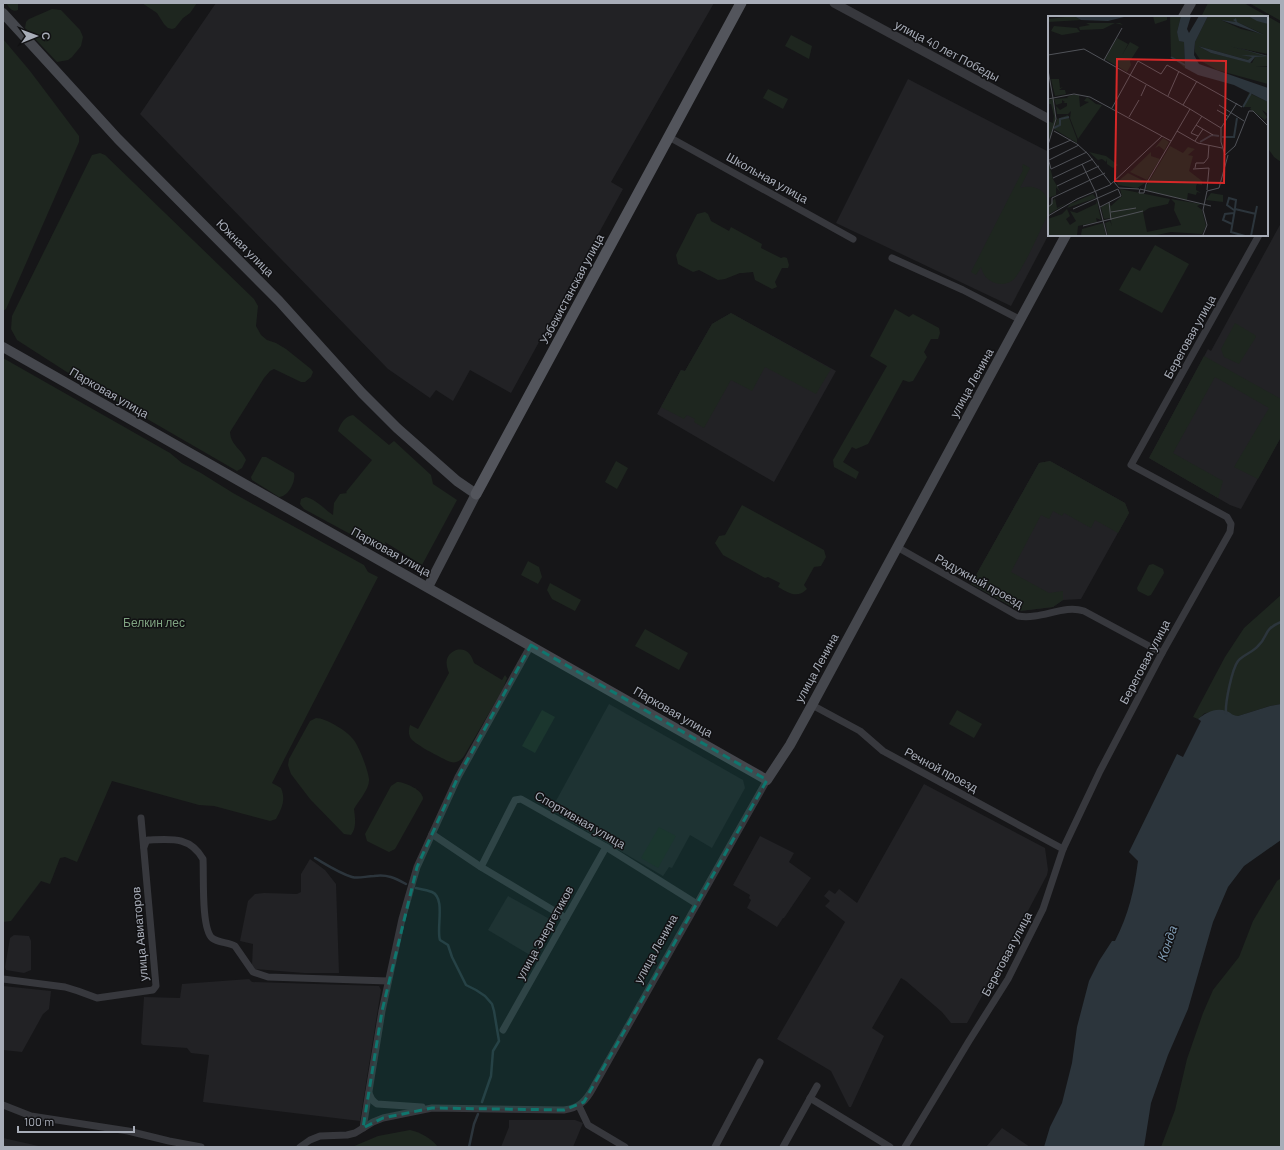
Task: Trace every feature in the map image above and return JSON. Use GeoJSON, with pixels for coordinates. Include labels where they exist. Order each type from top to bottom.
{"type":"FeatureCollection","features":[{"type":"Feature","properties":{"kind":"main road","name":"Узбекистанская улица"},"geometry":{"type":"LineString","coordinates":[[428,587],[476,494],[741,3]]}},
{"type":"Feature","properties":{"kind":"main road"},"geometry":{"type":"LineString","coordinates":[[1184,16],[1191,3]]}},
{"type":"Feature","properties":{"kind":"main road","name":"Южная улица"},"geometry":{"type":"LineString","coordinates":[[3,13],[118,139],[279,301],[362,393],[397,428],[451,476],[476,494]]}},
{"type":"Feature","properties":{"kind":"main road"},"geometry":{"type":"LineString","coordinates":[[3,20],[15,27]]}},
{"type":"Feature","properties":{"kind":"main road","name":"улица Ленина"},"geometry":{"type":"LineString","coordinates":[[766,780],[790,745],[1065,236]]}},
{"type":"Feature","properties":{"kind":"main road","name":"Парковая улица"},"geometry":{"type":"LineString","coordinates":[[3,347],[531,645],[766,780]]}},
{"type":"Feature","properties":{"kind":"street","name":"улица 40 лет Победы"},"geometry":{"type":"LineString","coordinates":[[834,3],[1048,118]]}},
{"type":"Feature","properties":{"kind":"street","name":"Школьная улица"},"geometry":{"type":"LineString","coordinates":[[669,137],[853,239]]}},
{"type":"Feature","properties":{"kind":"street","name":"Береговая улица"},"geometry":{"type":"LineString","coordinates":[[905,1147],[968,1041],[1008,979],[1043,909],[1063,849],[1100,771],[1162,652],[1230,532],[1231,524],[1227,517],[1131,465],[1258,236]]}},
{"type":"Feature","properties":{"kind":"street"},"geometry":{"type":"LineString","coordinates":[[892,258],[963,290],[1021,320]]}},
{"type":"Feature","properties":{"kind":"street","name":"Радужный проезд"},"geometry":{"type":"LineString","coordinates":[[897,548],[1018,616],[1033,617],[1071,609],[1078,609],[1162,652]]}},
{"type":"Feature","properties":{"kind":"street"},"geometry":{"type":"LineString","coordinates":[[363,1128],[380,1018],[402,919],[417,868],[461,771],[531,645]]}},
{"type":"Feature","properties":{"kind":"street","name":"Речной проезд"},"geometry":{"type":"LineString","coordinates":[[812,705],[860,731],[883,751],[1063,849]]}},
{"type":"Feature","properties":{"kind":"street","name":"улица Ленина"},"geometry":{"type":"LineString","coordinates":[[579,1106],[587,1098],[593,1088],[766,780]]}},
{"type":"Feature","properties":{"kind":"street","name":"Спортивная улица"},"geometry":{"type":"LineString","coordinates":[[481,867],[515,800],[521,799],[606,847],[697,904]]}},
{"type":"Feature","properties":{"kind":"street","name":"улица Авиаторов"},"geometry":{"type":"LineString","coordinates":[[3,980],[65,987],[97,998],[153,990],[156,986],[141,818]]}},
{"type":"Feature","properties":{"kind":"street"},"geometry":{"type":"LineString","coordinates":[[432,834],[481,867],[566,918]]}},
{"type":"Feature","properties":{"kind":"street"},"geometry":{"type":"LineString","coordinates":[[144,847],[148,840],[174,839],[192,845],[199,852],[203,859],[204,910],[209,935],[216,941],[238,948],[253,972],[268,977],[388,981]]}},
{"type":"Feature","properties":{"kind":"street","name":"улица Энергетиков"},"geometry":{"type":"LineString","coordinates":[[503,1030],[606,847]]}},
{"type":"Feature","properties":{"kind":"street"},"geometry":{"type":"LineString","coordinates":[[715,1147],[760,1062]]}},
{"type":"Feature","properties":{"kind":"street"},"geometry":{"type":"LineString","coordinates":[[783,1147],[817,1086]]}},
{"type":"Feature","properties":{"kind":"street"},"geometry":{"type":"LineString","coordinates":[[369,1091],[370,1098],[377,1104],[432,1108],[557,1110],[579,1106],[588,1125],[625,1147]]}},
{"type":"Feature","properties":{"kind":"street"},"geometry":{"type":"LineString","coordinates":[[810,1098],[890,1147]]}},
{"type":"Feature","properties":{"kind":"street"},"geometry":{"type":"LineString","coordinates":[[3,1105],[31,1116],[128,1132],[201,1147]]}},
{"type":"Feature","properties":{"kind":"street"},"geometry":{"type":"LineString","coordinates":[[300,1147],[310,1140],[320,1136],[347,1135],[355,1133],[383,1118],[432,1108]]}},
{"type":"Feature","properties":{"kind":"highlighted area"},"geometry":{"type":"Polygon","coordinates":[[[531,645],[767,780],[584,1102],[564,1110],[432,1108],[383,1118],[363,1128],[382,1011],[417,867],[458,777],[531,645]]]}},
{"type":"Feature","properties":{"kind":"shaded area"},"geometry":{"type":"Polygon","coordinates":[[[216,3],[714,3],[611,182],[623,189],[511,393],[470,370],[453,401],[436,390],[430,398],[388,369],[140,114],[216,3]]]}},
{"type":"Feature","properties":{"kind":"shaded area"},"geometry":{"type":"Polygon","coordinates":[[[908,79],[1048,151],[1048,236],[1011,306],[836,223],[908,79]]]}},
{"type":"Feature","properties":{"kind":"shaded area"},"geometry":{"type":"Polygon","coordinates":[[[1281,223],[1281,437],[1241,509],[1230,505],[1149,458],[1208,349],[1211,351],[1281,223]]]}},
{"type":"Feature","properties":{"kind":"shaded area"},"geometry":{"type":"Polygon","coordinates":[[[731,313],[836,371],[774,482],[657,414],[681,370],[685,371],[712,324],[731,313]]]}},
{"type":"Feature","properties":{"kind":"shaded area"},"geometry":{"type":"Polygon","coordinates":[[[1050,461],[1125,503],[1129,513],[1081,599],[1063,600],[1053,607],[1020,611],[971,584],[1039,463],[1050,461]]]}},
{"type":"Feature","properties":{"kind":"shaded area"},"geometry":{"type":"Polygon","coordinates":[[[609,704],[743,780],[745,788],[712,848],[690,835],[672,868],[669,867],[663,876],[551,810],[609,704]]]}},
{"type":"Feature","properties":{"kind":"shaded area"},"geometry":{"type":"Polygon","coordinates":[[[924,784],[1045,848],[1048,870],[1047,875],[967,1023],[951,1023],[942,1012],[901,978],[872,1028],[884,1036],[851,1107],[849,1107],[831,1071],[777,1039],[845,922],[825,906],[830,901],[824,896],[829,890],[835,894],[839,889],[857,903],[924,784]]]}},
{"type":"Feature","properties":{"kind":"shaded area"},"geometry":{"type":"Polygon","coordinates":[[[760,836],[794,853],[789,862],[811,878],[777,927],[747,908],[751,900],[749,898],[750,895],[733,885],[760,836]]]}},
{"type":"Feature","properties":{"kind":"shaded area"},"geometry":{"type":"Polygon","coordinates":[[[310,859],[325,870],[336,884],[339,973],[304,973],[255,969],[252,965],[253,944],[240,941],[248,901],[255,894],[297,894],[301,892],[301,874],[310,859]]]}},
{"type":"Feature","properties":{"kind":"shaded area"},"geometry":{"type":"Polygon","coordinates":[[[508,896],[555,922],[535,958],[488,930],[508,896]]]}},
{"type":"Feature","properties":{"kind":"shaded area"},"geometry":{"type":"Polygon","coordinates":[[[14,935],[29,936],[31,941],[31,970],[24,973],[6,970],[5,967],[10,938],[14,935]]]}},
{"type":"Feature","properties":{"kind":"shaded area"},"geometry":{"type":"Polygon","coordinates":[[[249,979],[252,982],[379,986],[381,990],[360,1121],[203,1102],[209,1055],[191,1053],[187,1048],[143,1045],[141,1043],[144,997],[180,998],[182,984],[249,979]]]}},
{"type":"Feature","properties":{"kind":"shaded area"},"geometry":{"type":"Polygon","coordinates":[[[3,986],[51,991],[49,1009],[43,1014],[22,1052],[3,1050],[3,986]]]}},
{"type":"Feature","properties":{"kind":"shaded area"},"geometry":{"type":"Polygon","coordinates":[[[509,1120],[575,1120],[583,1123],[573,1147],[501,1147],[509,1127],[509,1120]]]}},
{"type":"Feature","properties":{"kind":"shaded area"},"geometry":{"type":"Polygon","coordinates":[[[1002,1128],[1030,1147],[986,1147],[1002,1128]]]}},
{"type":"Feature","properties":{"kind":"shaded area"},"geometry":{"type":"Polygon","coordinates":[[[3,1138],[43,1147],[3,1147],[3,1138]]]}},
{"type":"Feature","properties":{"kind":"green space"},"geometry":{"type":"Polygon","coordinates":[[[6,3],[18,3],[18,10],[12,10],[6,3]]]}},
{"type":"Feature","properties":{"kind":"green space"},"geometry":{"type":"Polygon","coordinates":[[[142,3],[197,3],[190,13],[183,18],[175,28],[172,29],[168,28],[164,24],[157,13],[142,3]]]}},
{"type":"Feature","properties":{"kind":"green space"},"geometry":{"type":"Polygon","coordinates":[[[1208,3],[1244,3],[1267,16],[1202,16],[1208,3]]]}},
{"type":"Feature","properties":{"kind":"green space"},"geometry":{"type":"Polygon","coordinates":[[[1249,3],[1281,3],[1281,21],[1249,3]]]}},
{"type":"Feature","properties":{"kind":"green space"},"geometry":{"type":"Polygon","coordinates":[[[52,9],[61,10],[80,30],[83,37],[81,46],[68,60],[57,62],[25,28],[26,22],[29,19],[52,9]]]}},
{"type":"Feature","properties":{"kind":"green space"},"geometry":{"type":"Polygon","coordinates":[[[1268,17],[1281,24],[1281,162],[1274,157],[1268,148],[1268,17]]]}},
{"type":"Feature","properties":{"kind":"green space"},"geometry":{"type":"Polygon","coordinates":[[[791,35],[812,46],[809,59],[785,46],[791,35]]]}},
{"type":"Feature","properties":{"kind":"green space"},"geometry":{"type":"Polygon","coordinates":[[[3,39],[30,71],[79,136],[79,142],[6,309],[3,311],[3,39]]]}},
{"type":"Feature","properties":{"kind":"green space"},"geometry":{"type":"Polygon","coordinates":[[[768,89],[788,99],[783,109],[763,98],[768,89]]]}},
{"type":"Feature","properties":{"kind":"green space"},"geometry":{"type":"Polygon","coordinates":[[[100,153],[105,155],[254,299],[258,306],[256,326],[261,335],[267,340],[286,349],[313,372],[311,377],[305,382],[301,382],[274,369],[264,378],[230,432],[232,441],[246,460],[242,468],[237,471],[73,376],[17,340],[11,329],[12,316],[92,155],[100,153]]]}},
{"type":"Feature","properties":{"kind":"green space"},"geometry":{"type":"Polygon","coordinates":[[[1023,164],[1030,168],[1020,188],[1033,187],[1043,192],[1048,202],[1047,216],[1017,275],[1009,282],[997,284],[986,277],[981,267],[976,275],[971,272],[1023,170],[1023,164]]]}},
{"type":"Feature","properties":{"kind":"green space"},"geometry":{"type":"Polygon","coordinates":[[[705,212],[708,214],[711,221],[729,231],[731,227],[762,244],[761,248],[781,258],[787,258],[789,265],[788,268],[782,268],[775,282],[777,287],[772,289],[755,280],[753,272],[740,273],[718,280],[699,270],[693,272],[678,264],[676,255],[697,214],[705,212]]]}},
{"type":"Feature","properties":{"kind":"green space"},"geometry":{"type":"Polygon","coordinates":[[[1155,245],[1189,264],[1162,313],[1119,290],[1132,267],[1140,271],[1155,245]]]}},
{"type":"Feature","properties":{"kind":"green space"},"geometry":{"type":"Polygon","coordinates":[[[895,309],[909,317],[913,314],[939,328],[940,333],[938,339],[931,339],[924,352],[927,357],[913,381],[909,382],[903,380],[868,444],[856,449],[852,447],[843,462],[859,472],[856,479],[834,467],[833,460],[887,366],[870,356],[895,309]]]}},
{"type":"Feature","properties":{"kind":"green space"},"geometry":{"type":"Polygon","coordinates":[[[731,313],[831,369],[816,394],[765,367],[752,391],[731,380],[704,428],[694,422],[695,419],[687,415],[684,419],[661,407],[681,370],[685,371],[712,324],[731,313]]]}},
{"type":"Feature","properties":{"kind":"green space"},"geometry":{"type":"Polygon","coordinates":[[[1235,323],[1256,337],[1239,364],[1224,357],[1221,349],[1235,323]]]}},
{"type":"Feature","properties":{"kind":"green space"},"geometry":{"type":"Polygon","coordinates":[[[1204,356],[1281,399],[1281,437],[1258,479],[1234,467],[1269,408],[1215,377],[1173,453],[1223,481],[1218,498],[1149,458],[1204,356]]]}},
{"type":"Feature","properties":{"kind":"green space","name":"Белкин лес"},"geometry":{"type":"Polygon","coordinates":[[[3,358],[170,453],[182,463],[233,493],[364,565],[368,572],[378,577],[272,783],[281,788],[283,796],[282,808],[276,819],[270,821],[214,806],[199,805],[112,781],[77,862],[65,857],[60,858],[50,884],[41,881],[11,921],[3,922],[3,358]]]}},
{"type":"Feature","properties":{"kind":"green space"},"geometry":{"type":"Polygon","coordinates":[[[353,415],[389,445],[394,441],[431,475],[433,484],[457,500],[422,565],[385,542],[386,545],[384,547],[376,548],[304,509],[300,504],[301,499],[306,497],[310,498],[333,515],[334,503],[340,494],[347,493],[346,492],[372,460],[338,431],[343,421],[353,415]]]}},
{"type":"Feature","properties":{"kind":"green space"},"geometry":{"type":"Polygon","coordinates":[[[262,457],[266,457],[294,473],[293,484],[289,491],[283,496],[279,497],[252,480],[251,477],[262,457]]]}},
{"type":"Feature","properties":{"kind":"green space"},"geometry":{"type":"Polygon","coordinates":[[[616,461],[628,468],[617,489],[605,482],[616,461]]]}},
{"type":"Feature","properties":{"kind":"green space"},"geometry":{"type":"Polygon","coordinates":[[[1050,461],[1125,503],[1129,513],[1118,533],[1095,520],[1091,528],[1064,513],[1062,516],[1053,511],[1049,519],[1041,515],[1011,572],[1049,593],[1063,591],[1063,600],[1053,607],[1020,611],[971,584],[1039,463],[1050,461]]]}},
{"type":"Feature","properties":{"kind":"green space"},"geometry":{"type":"Polygon","coordinates":[[[742,505],[824,550],[826,557],[821,566],[814,567],[804,585],[807,589],[803,592],[800,594],[793,594],[786,591],[778,587],[780,583],[768,577],[765,578],[723,555],[715,543],[719,536],[725,535],[742,505]]]}},
{"type":"Feature","properties":{"kind":"green space"},"geometry":{"type":"Polygon","coordinates":[[[528,561],[539,567],[542,577],[538,584],[521,575],[528,561]]]}},
{"type":"Feature","properties":{"kind":"green space"},"geometry":{"type":"Polygon","coordinates":[[[1153,564],[1163,569],[1164,573],[1151,595],[1148,596],[1138,591],[1137,588],[1149,565],[1153,564]]]}},
{"type":"Feature","properties":{"kind":"green space"},"geometry":{"type":"Polygon","coordinates":[[[550,583],[581,600],[575,611],[552,599],[547,590],[550,583]]]}},
{"type":"Feature","properties":{"kind":"green space"},"geometry":{"type":"Polygon","coordinates":[[[1281,595],[1281,704],[1238,716],[1232,716],[1226,711],[1205,713],[1198,719],[1193,717],[1225,657],[1244,628],[1281,595]]]}},
{"type":"Feature","properties":{"kind":"green space"},"geometry":{"type":"Polygon","coordinates":[[[645,629],[688,653],[679,670],[635,646],[645,629]]]}},
{"type":"Feature","properties":{"kind":"green space"},"geometry":{"type":"Polygon","coordinates":[[[456,650],[468,652],[474,663],[502,680],[505,675],[507,678],[503,689],[464,756],[459,761],[452,762],[421,747],[412,740],[409,731],[410,725],[418,729],[449,673],[447,666],[448,657],[456,650]]]}},
{"type":"Feature","properties":{"kind":"green space"},"geometry":{"type":"Polygon","coordinates":[[[542,710],[555,717],[535,753],[522,746],[542,710]]]}},
{"type":"Feature","properties":{"kind":"green space"},"geometry":{"type":"Polygon","coordinates":[[[957,710],[982,724],[974,738],[949,724],[957,710]]]}},
{"type":"Feature","properties":{"kind":"green space"},"geometry":{"type":"Polygon","coordinates":[[[316,718],[331,723],[350,736],[358,747],[367,770],[369,783],[366,791],[354,809],[355,826],[351,835],[344,834],[310,799],[291,774],[288,765],[289,759],[310,721],[316,718]]]}},
{"type":"Feature","properties":{"kind":"green space"},"geometry":{"type":"Polygon","coordinates":[[[397,782],[413,787],[420,793],[423,799],[395,849],[389,852],[367,841],[365,834],[391,786],[397,782]]]}},
{"type":"Feature","properties":{"kind":"green space"},"geometry":{"type":"Polygon","coordinates":[[[659,827],[676,836],[658,868],[641,858],[659,827]]]}},
{"type":"Feature","properties":{"kind":"green space"},"geometry":{"type":"Polygon","coordinates":[[[1281,878],[1281,1147],[1161,1147],[1175,1110],[1187,1059],[1203,1013],[1213,990],[1239,957],[1253,921],[1277,881],[1281,878]]]}},
{"type":"Feature","properties":{"kind":"green space"},"geometry":{"type":"Polygon","coordinates":[[[410,1130],[425,1136],[438,1147],[352,1147],[378,1136],[410,1130]]]}},
{"type":"Feature","properties":{"kind":"water","name":"Конда"},"geometry":{"type":"Polygon","coordinates":[[[1281,704],[1281,840],[1244,866],[1228,887],[1213,922],[1188,1009],[1168,1055],[1151,1103],[1144,1147],[1044,1147],[1050,1127],[1062,1103],[1072,1063],[1077,1027],[1089,981],[1099,961],[1112,941],[1115,941],[1124,921],[1130,902],[1138,861],[1129,852],[1177,754],[1183,757],[1201,721],[1198,719],[1207,713],[1215,710],[1222,710],[1238,716],[1281,704]]]}},
{"type":"Feature","properties":{"kind":"waterway"},"geometry":{"type":"LineString","coordinates":[[1226,713],[1229,686],[1233,671],[1238,661],[1256,648],[1268,630],[1281,622]]}},
{"type":"Feature","properties":{"kind":"waterway"},"geometry":{"type":"LineString","coordinates":[[315,858],[352,877],[387,876],[406,884]]}},
{"type":"Feature","properties":{"kind":"waterway"},"geometry":{"type":"LineString","coordinates":[[416,888],[430,891],[436,895],[439,900],[440,907],[440,940],[448,945],[452,957],[466,985],[485,996],[492,1004],[499,1041],[493,1051],[491,1076],[482,1102]]}},
{"type":"Feature","properties":{"kind":"waterway"},"geometry":{"type":"LineString","coordinates":[[469,1147],[474,1124],[478,1114]]}}]}
